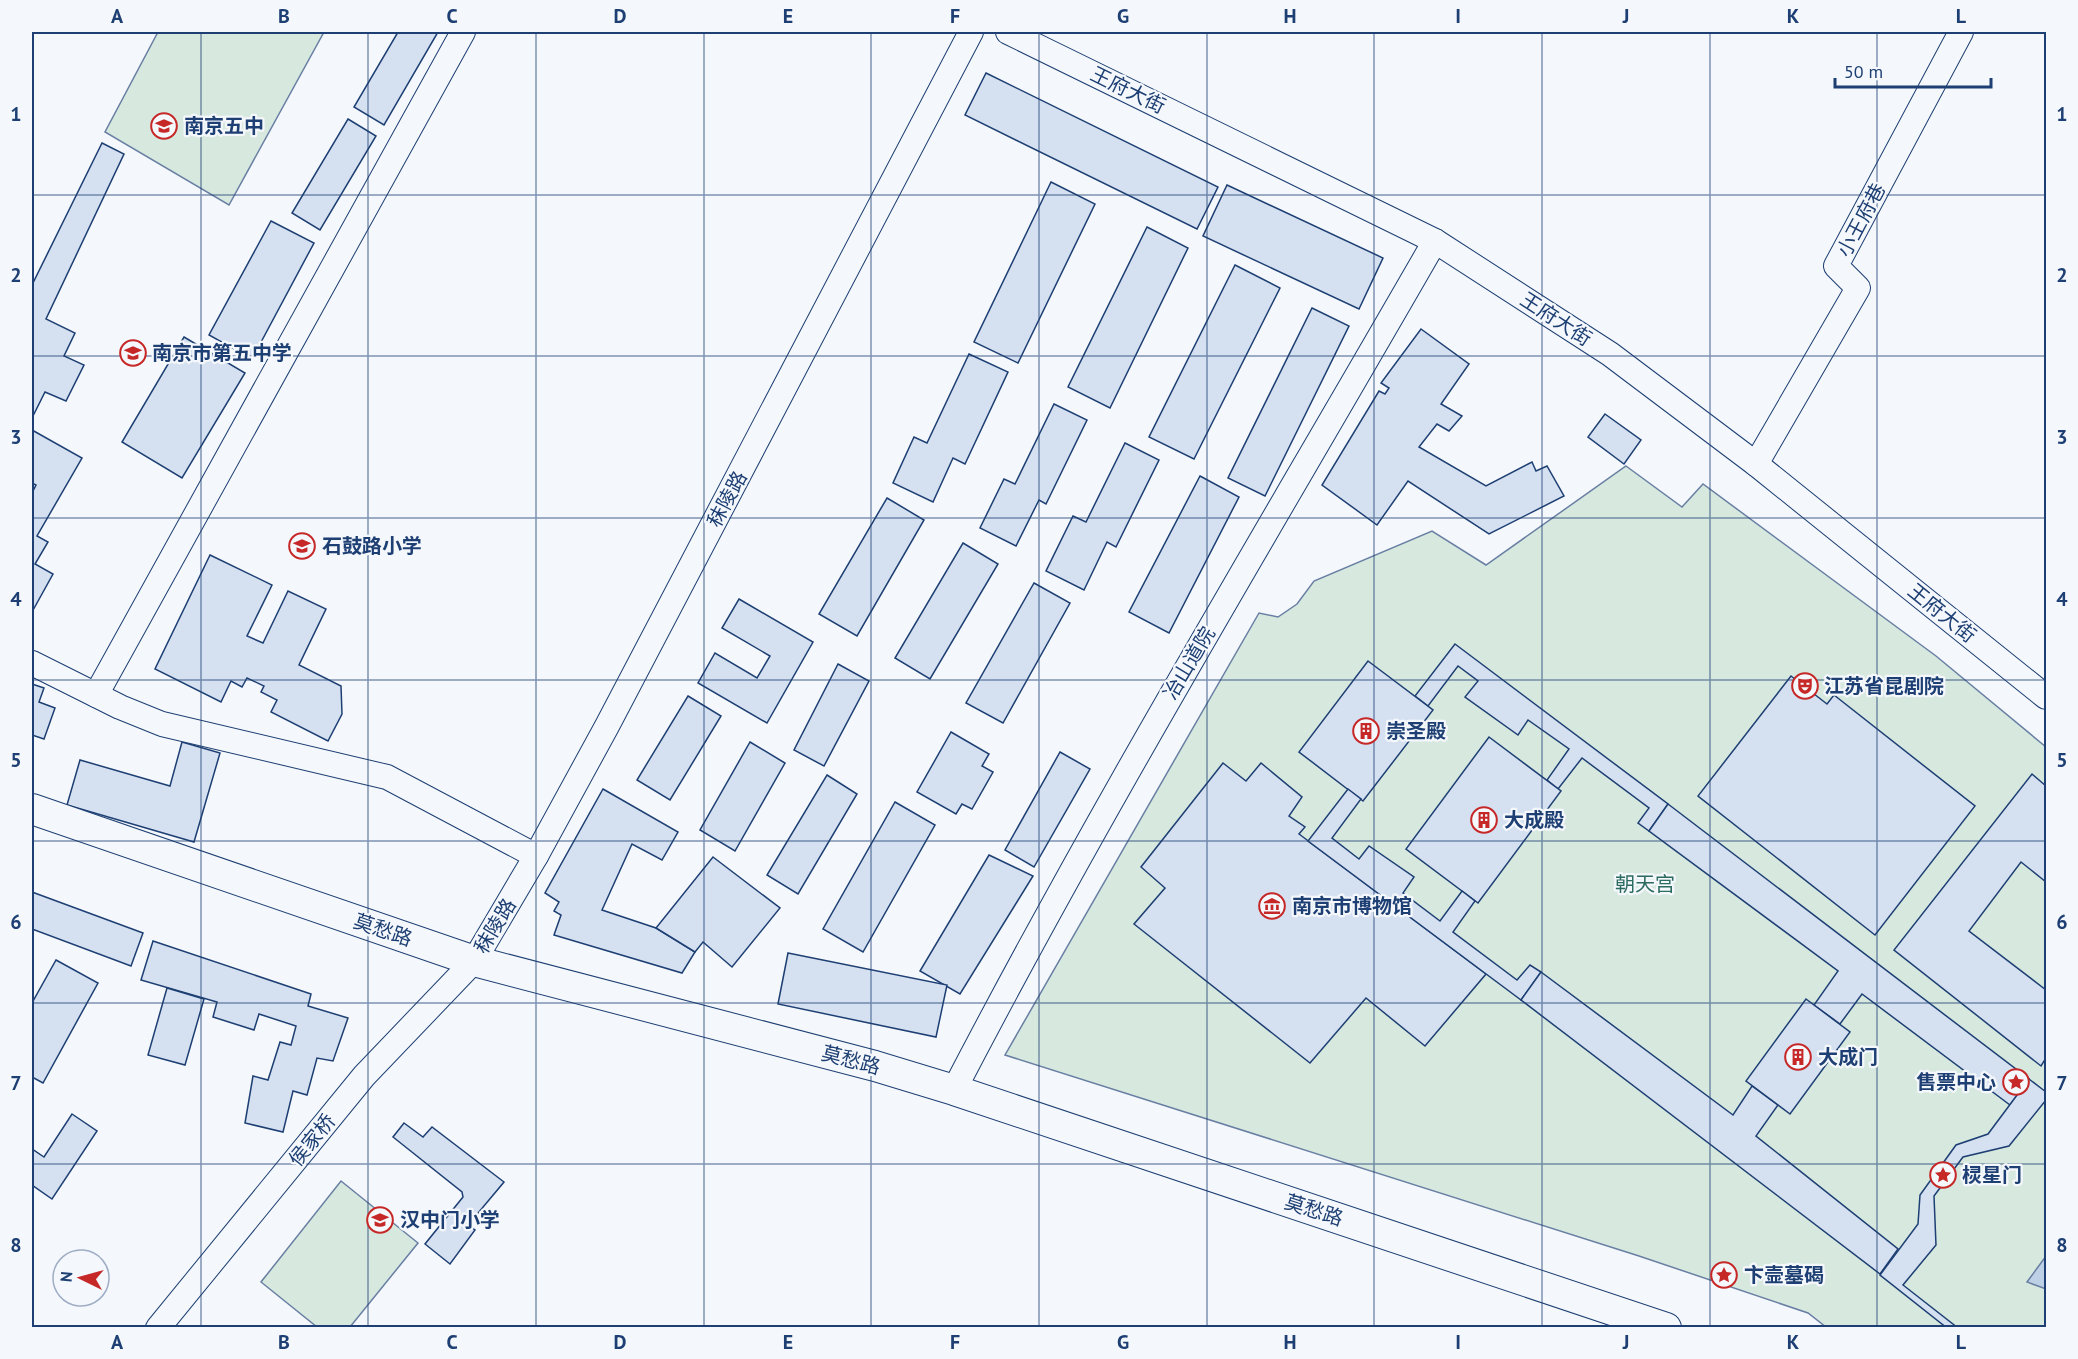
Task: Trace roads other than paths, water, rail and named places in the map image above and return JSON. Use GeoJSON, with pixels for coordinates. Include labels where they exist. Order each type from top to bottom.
{"type":"FeatureCollection","features":[{"type":"Feature","properties":{"kind":"main road","name":"莫愁路"},"geometry":{"type":"LineString","coordinates":[[32,809],[474,961],[875,1066],[954,1090],[1666,1328]]}},
{"type":"Feature","properties":{"kind":"street"},"geometry":{"type":"LineString","coordinates":[[96,695],[463,32]]}},
{"type":"Feature","properties":{"kind":"street","name":"秣陵路"},"geometry":{"type":"LineString","coordinates":[[474,961],[536,856],[756,445],[971,32]]}},
{"type":"Feature","properties":{"kind":"street","name":"王府大街"},"geometry":{"type":"LineString","coordinates":[[1008,32],[1435,241],[1610,354],[1756,464],[2046,697]]}},
{"type":"Feature","properties":{"kind":"street","name":"小王府巷"},"geometry":{"type":"LineString","coordinates":[[1756,464],[1858,288],[1836,266],[1961,32]]}},
{"type":"Feature","properties":{"kind":"street","name":"冶山道院"},"geometry":{"type":"LineString","coordinates":[[954,1090],[1015,972],[1148,732],[1435,241]]}},
{"type":"Feature","properties":{"kind":"street"},"geometry":{"type":"LineString","coordinates":[[32,663],[96,695],[162,723],[387,777],[536,856]]}},
{"type":"Feature","properties":{"kind":"street","name":"侯家桥"},"geometry":{"type":"LineString","coordinates":[[158,1328],[364,1076],[474,961]]}},
{"type":"Feature","properties":{"kind":"water"},"geometry":{"type":"Polygon","coordinates":[[[2046,1256],[2046,1289],[2027,1282],[2046,1256]]]}},
{"type":"Feature","properties":{"kind":"place","name":"南京五中"},"geometry":{"type":"Point","coordinates":[164,126]}},
{"type":"Feature","properties":{"kind":"place","name":"南京市第五中学"},"geometry":{"type":"Point","coordinates":[133,353]}},
{"type":"Feature","properties":{"kind":"place","name":"石鼓路小学"},"geometry":{"type":"Point","coordinates":[302,546]}},
{"type":"Feature","properties":{"kind":"place","name":"江苏省昆剧院"},"geometry":{"type":"Point","coordinates":[1805,686]}},
{"type":"Feature","properties":{"kind":"place","name":"崇圣殿"},"geometry":{"type":"Point","coordinates":[1366,731]}},
{"type":"Feature","properties":{"kind":"place","name":"大成殿"},"geometry":{"type":"Point","coordinates":[1484,820]}},
{"type":"Feature","properties":{"kind":"place","name":"南京市博物馆"},"geometry":{"type":"Point","coordinates":[1272,906]}},
{"type":"Feature","properties":{"kind":"place","name":"大成门"},"geometry":{"type":"Point","coordinates":[1798,1057]}},
{"type":"Feature","properties":{"kind":"place","name":"售票中心"},"geometry":{"type":"Point","coordinates":[2016,1082]}},
{"type":"Feature","properties":{"kind":"place","name":"棂星门"},"geometry":{"type":"Point","coordinates":[1943,1175]}},
{"type":"Feature","properties":{"kind":"place","name":"汉中门小学"},"geometry":{"type":"Point","coordinates":[380,1220]}},
{"type":"Feature","properties":{"kind":"place","name":"卞壸墓碣"},"geometry":{"type":"Point","coordinates":[1724,1275]}},
{"type":"Feature","properties":{"kind":"park label","name":"朝天宫"},"geometry":{"type":"Point","coordinates":[1645,884]}}]}
